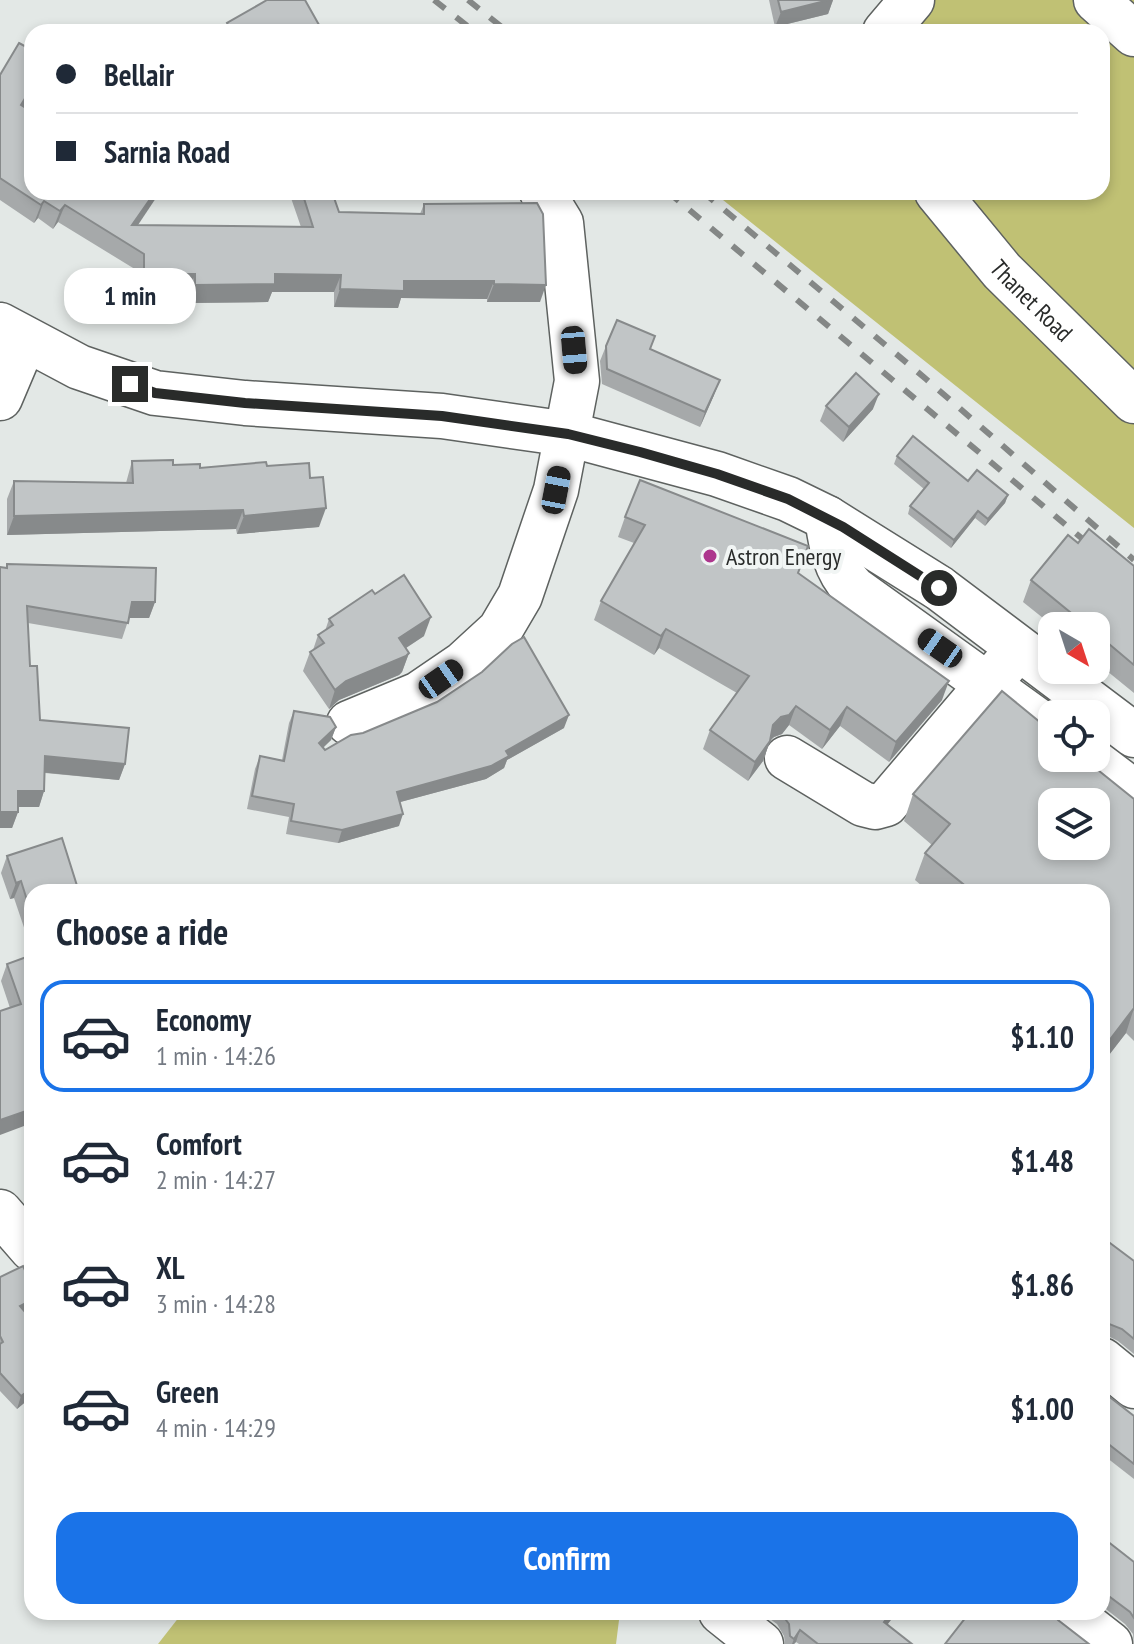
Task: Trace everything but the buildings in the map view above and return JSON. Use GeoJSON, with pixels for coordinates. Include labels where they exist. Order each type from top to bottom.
{"type":"FeatureCollection","features":[{"type":"Feature","properties":{"kind":"main road"},"geometry":{"type":"LineString","coordinates":[[1096,0],[1134,34]]}},
{"type":"Feature","properties":{"kind":"main road"},"geometry":{"type":"LineString","coordinates":[[349,723],[419,694],[463,664],[500,630],[520,596],[556,490],[577,381],[561,223],[547,200]]}},
{"type":"Feature","properties":{"kind":"main road","name":"Thanet Road"},"geometry":{"type":"LineString","coordinates":[[944,200],[1002,271],[1134,401]]}},
{"type":"Feature","properties":{"kind":"main road"},"geometry":{"type":"LineString","coordinates":[[0,398],[12,332],[79,367],[155,393],[245,403],[442,416],[568,434],[717,474],[788,499],[827,518],[939,588],[1134,735]]}},
{"type":"Feature","properties":{"kind":"main road"},"geometry":{"type":"LineString","coordinates":[[827,518],[832,548],[845,579],[1038,720]]}},
{"type":"Feature","properties":{"kind":"main road"},"geometry":{"type":"LineString","coordinates":[[787,758],[863,804],[875,807],[886,804],[1018,648]]}},
{"type":"Feature","properties":{"kind":"main road"},"geometry":{"type":"LineString","coordinates":[[0,1212],[24,1240]]}},
{"type":"Feature","properties":{"kind":"main road"},"geometry":{"type":"LineString","coordinates":[[1110,1366],[1134,1386]]}},
{"type":"Feature","properties":{"kind":"main road"},"geometry":{"type":"LineString","coordinates":[[731,1620],[761,1644]]}},
{"type":"Feature","properties":{"kind":"main road"},"geometry":{"type":"LineString","coordinates":[[1079,1620],[1110,1644]]}},
{"type":"Feature","properties":{"kind":"shaded area"},"geometry":{"type":"Polygon","coordinates":[[[894,0],[1134,0],[1134,528],[723,200],[1110,200],[1110,24],[870,24],[894,0]]]}},
{"type":"Feature","properties":{"kind":"shaded area"},"geometry":{"type":"Polygon","coordinates":[[[177,1620],[619,1620],[616,1644],[158,1644],[177,1620]]]}},
{"type":"Feature","properties":{"kind":"railway"},"geometry":{"type":"LineString","coordinates":[[434,0],[465,24]]}},
{"type":"Feature","properties":{"kind":"railway"},"geometry":{"type":"LineString","coordinates":[[468,0],[498,24]]}},
{"type":"Feature","properties":{"kind":"railway"},"geometry":{"type":"LineString","coordinates":[[678,200],[1134,582]]}},
{"type":"Feature","properties":{"kind":"railway"},"geometry":{"type":"LineString","coordinates":[[713,200],[926,379],[1134,560]]}},
{"type":"Feature","properties":{"kind":"place","name":"Astron Energy"},"geometry":{"type":"Point","coordinates":[710,556]}},
{"type":"Feature","properties":{"kind":"route"},"geometry":{"type":"LineString","coordinates":[[130,384],[155,393],[245,403],[442,416],[568,434],[640,452],[788,499],[843,527],[939,588]]}}]}
